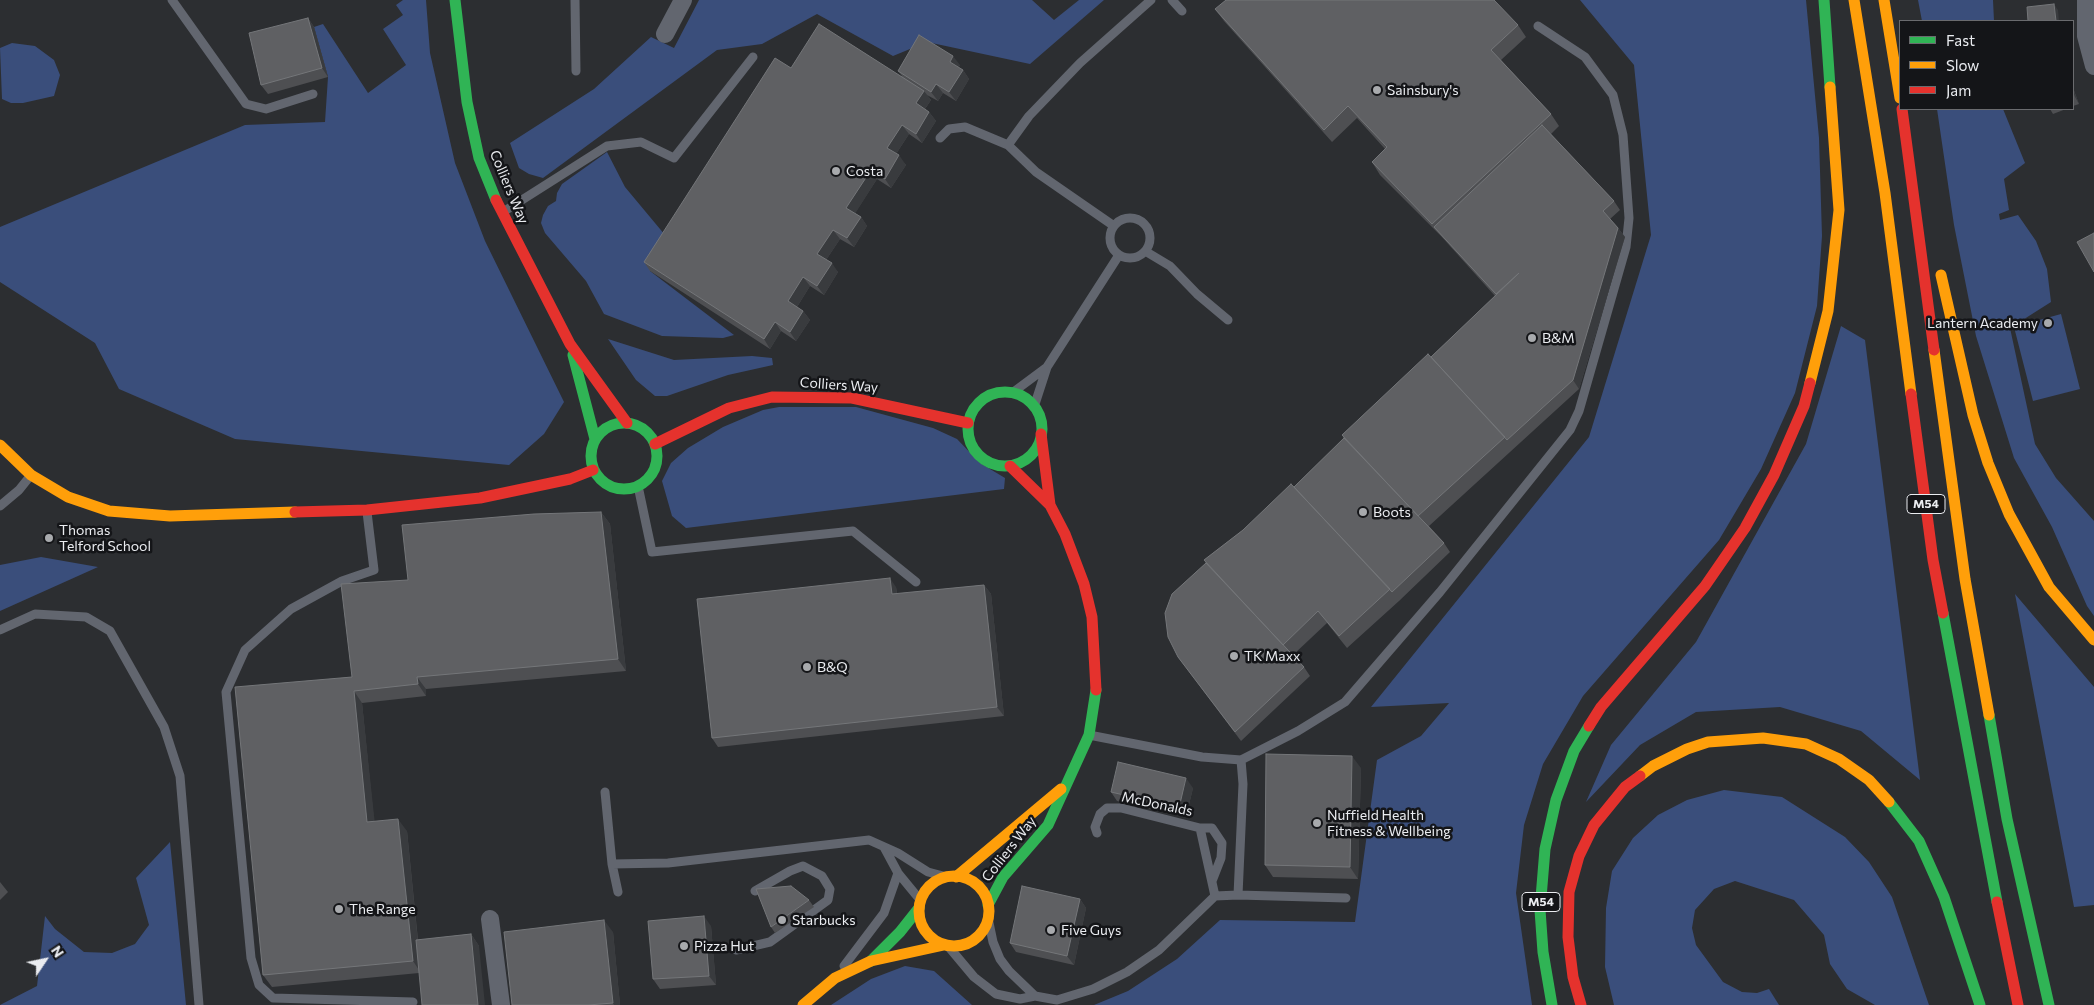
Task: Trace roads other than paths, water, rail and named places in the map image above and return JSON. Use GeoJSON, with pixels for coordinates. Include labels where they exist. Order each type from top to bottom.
{"type":"FeatureCollection","features":[{"type":"Feature","properties":{"kind":"main road","name":"Colliers Way"},"geometry":{"type":"LineString","coordinates":[[456,0],[467,102],[479,158],[500,213],[570,344],[627,423],[644,430],[655,444],[730,408],[772,397],[852,398],[968,423],[971,446],[978,455],[993,464],[1010,466],[1050,505],[1065,534],[1084,584],[1092,618],[1097,685],[1088,735],[1048,825],[1003,876],[988,905]]}},
{"type":"Feature","properties":{"kind":"main road","name":"M54"},"geometry":{"type":"LineString","coordinates":[[1552,1005],[1543,952],[1540,910],[1545,849],[1556,800],[1574,751],[1601,707],[1705,586],[1745,528],[1774,476],[1804,406],[1828,311],[1838,210],[1824,0]]}},
{"type":"Feature","properties":{"kind":"main road","name":"M54"},"geometry":{"type":"LineString","coordinates":[[1854,0],[1885,193],[1933,560],[1979,816],[2018,1005]]}},
{"type":"Feature","properties":{"kind":"main road"},"geometry":{"type":"LineString","coordinates":[[1884,0],[1899,92]]}},
{"type":"Feature","properties":{"kind":"main road","name":"M54"},"geometry":{"type":"LineString","coordinates":[[1902,110],[1965,579],[2007,819],[2049,1005]]}},
{"type":"Feature","properties":{"kind":"main road","name":"M54"},"geometry":{"type":"LineString","coordinates":[[1913,180],[1932,240]]}},
{"type":"Feature","properties":{"kind":"main road"},"geometry":{"type":"LineString","coordinates":[[1939,266],[1973,415],[1988,463],[2009,514],[2049,587],[2094,640]]}},
{"type":"Feature","properties":{"kind":"main road","name":"Colliers Way"},"geometry":{"type":"LineString","coordinates":[[570,344],[595,439],[590,454],[593,470]]}},
{"type":"Feature","properties":{"kind":"main road"},"geometry":{"type":"LineString","coordinates":[[968,423],[972,412],[979,402],[1001,392],[1012,393],[1024,398],[1034,407]]}},
{"type":"Feature","properties":{"kind":"main road","name":"Colliers Way"},"geometry":{"type":"LineString","coordinates":[[1034,407],[1039,415],[1050,505]]}},
{"type":"Feature","properties":{"kind":"main road"},"geometry":{"type":"LineString","coordinates":[[595,439],[609,426],[627,423]]}},
{"type":"Feature","properties":{"kind":"main road"},"geometry":{"type":"LineString","coordinates":[[1010,466],[1021,462],[1031,455],[1038,445],[1041,434]]}},
{"type":"Feature","properties":{"kind":"main road"},"geometry":{"type":"LineString","coordinates":[[0,445],[31,474],[68,497],[109,511],[170,516],[367,510],[480,498],[570,479],[593,470],[599,479],[608,486],[628,490],[638,486],[653,473],[657,454],[655,444]]}},
{"type":"Feature","properties":{"kind":"main road","name":"M54"},"geometry":{"type":"LineString","coordinates":[[1581,1005],[1572,977],[1568,937],[1569,892],[1579,856],[1594,826],[1625,787],[1653,766],[1687,749],[1708,742],[1763,738],[1806,744],[1839,759],[1869,780],[1900,814],[1919,841],[1944,897],[1980,1005]]}},
{"type":"Feature","properties":{"kind":"main road","name":"Colliers Way"},"geometry":{"type":"LineString","coordinates":[[871,961],[900,932],[920,905],[930,886],[951,877],[1066,784]]}},
{"type":"Feature","properties":{"kind":"main road","name":"Colliers Way"},"geometry":{"type":"LineString","coordinates":[[803,1005],[836,978],[871,961],[946,945],[966,944],[974,940],[980,934],[988,918],[988,905],[984,894],[977,885],[967,879],[951,877]]}},
{"type":"Feature","properties":{"kind":"main road"},"geometry":{"type":"LineString","coordinates":[[920,905],[923,926],[935,940],[946,945]]}},
{"type":"Feature","properties":{"kind":"street"},"geometry":{"type":"LineString","coordinates":[[2086,0],[2086,36],[2094,66]]}},
{"type":"Feature","properties":{"kind":"street"},"geometry":{"type":"LineString","coordinates":[[665,34],[678,2]]}},
{"type":"Feature","properties":{"kind":"street"},"geometry":{"type":"LineString","coordinates":[[490,919],[501,1005]]}},
{"type":"Feature","properties":{"kind":"lane"},"geometry":{"type":"LineString","coordinates":[[172,0],[246,104],[266,109],[313,94]]}},
{"type":"Feature","properties":{"kind":"lane"},"geometry":{"type":"LineString","coordinates":[[575,0],[576,71]]}},
{"type":"Feature","properties":{"kind":"lane"},"geometry":{"type":"LineString","coordinates":[[1008,145],[1029,116],[1080,63],[1151,0]]}},
{"type":"Feature","properties":{"kind":"lane"},"geometry":{"type":"LineString","coordinates":[[1172,0],[1182,11]]}},
{"type":"Feature","properties":{"kind":"lane"},"geometry":{"type":"LineString","coordinates":[[1088,735],[1202,757],[1241,760],[1298,731],[1345,702],[1440,592],[1570,430],[1579,411],[1626,247],[1629,218],[1623,135],[1613,96],[1585,57],[1538,26]]}},
{"type":"Feature","properties":{"kind":"lane"},"geometry":{"type":"LineString","coordinates":[[500,213],[607,146],[641,142],[674,158],[753,57]]}},
{"type":"Feature","properties":{"kind":"lane"},"geometry":{"type":"LineString","coordinates":[[940,138],[949,129],[965,127],[1008,145],[1036,172],[1114,226]]}},
{"type":"Feature","properties":{"kind":"lane"},"geometry":{"type":"LineString","coordinates":[[1131,218],[1142,222],[1149,233],[1148,246],[1145,251],[1136,257],[1120,255],[1114,251],[1110,238],[1114,226],[1124,219],[1131,218]]}},
{"type":"Feature","properties":{"kind":"lane"},"geometry":{"type":"LineString","coordinates":[[1145,251],[1170,266],[1197,294],[1228,320]]}},
{"type":"Feature","properties":{"kind":"lane"},"geometry":{"type":"LineString","coordinates":[[1034,407],[1047,367],[1120,255]]}},
{"type":"Feature","properties":{"kind":"lane"},"geometry":{"type":"LineString","coordinates":[[1012,393],[1047,367]]}},
{"type":"Feature","properties":{"kind":"lane"},"geometry":{"type":"LineString","coordinates":[[0,506],[20,490],[31,474]]}},
{"type":"Feature","properties":{"kind":"lane"},"geometry":{"type":"LineString","coordinates":[[638,486],[652,552],[852,531],[916,582]]}},
{"type":"Feature","properties":{"kind":"lane"},"geometry":{"type":"LineString","coordinates":[[367,510],[374,570],[342,581],[291,609],[245,650],[226,692],[246,909],[251,958],[259,985],[273,998],[414,1002]]}},
{"type":"Feature","properties":{"kind":"lane"},"geometry":{"type":"LineString","coordinates":[[0,630],[35,614],[86,617],[110,631],[164,727],[180,776],[199,1005]]}},
{"type":"Feature","properties":{"kind":"lane"},"geometry":{"type":"LineString","coordinates":[[1238,895],[1243,784],[1241,760]]}},
{"type":"Feature","properties":{"kind":"lane"},"geometry":{"type":"LineString","coordinates":[[605,792],[612,864],[618,892]]}},
{"type":"Feature","properties":{"kind":"lane","name":"McDonalds"},"geometry":{"type":"LineString","coordinates":[[1097,833],[1095,827],[1100,814],[1107,808],[1121,808],[1200,828],[1212,828],[1222,843],[1221,858],[1212,881]]}},
{"type":"Feature","properties":{"kind":"lane","name":"McDonalds"},"geometry":{"type":"LineString","coordinates":[[1200,828],[1215,896]]}},
{"type":"Feature","properties":{"kind":"lane"},"geometry":{"type":"LineString","coordinates":[[612,864],[668,863],[869,840],[928,872],[951,877]]}},
{"type":"Feature","properties":{"kind":"lane"},"geometry":{"type":"LineString","coordinates":[[884,847],[898,873],[920,905]]}},
{"type":"Feature","properties":{"kind":"lane"},"geometry":{"type":"LineString","coordinates":[[736,950],[770,942],[828,900],[830,889],[822,876],[803,866],[790,871],[755,891]]}},
{"type":"Feature","properties":{"kind":"lane"},"geometry":{"type":"LineString","coordinates":[[836,978],[884,913],[898,873]]}},
{"type":"Feature","properties":{"kind":"lane"},"geometry":{"type":"LineString","coordinates":[[946,945],[974,977],[996,994],[1020,999],[1036,996],[1057,1002],[1092,989],[1127,972],[1159,950],[1215,896],[1346,898]]}},
{"type":"Feature","properties":{"kind":"lane"},"geometry":{"type":"LineString","coordinates":[[988,918],[993,942],[1000,958],[1009,971],[1036,996]]}},
{"type":"Feature","properties":{"kind":"lane"},"geometry":{"type":"LineString","coordinates":[[996,994],[1000,1005]]}},
{"type":"Feature","properties":{"kind":"place","name":"Sainsbury's"},"geometry":{"type":"Point","coordinates":[1377,90]}},
{"type":"Feature","properties":{"kind":"place","name":"Costa"},"geometry":{"type":"Point","coordinates":[836,171]}},
{"type":"Feature","properties":{"kind":"place","name":"Lantern Academy"},"geometry":{"type":"Point","coordinates":[2048,323]}},
{"type":"Feature","properties":{"kind":"place","name":"B&M"},"geometry":{"type":"Point","coordinates":[1532,338]}},
{"type":"Feature","properties":{"kind":"place","name":"Boots"},"geometry":{"type":"Point","coordinates":[1363,512]}},
{"type":"Feature","properties":{"kind":"place","name":"Thomas Telford School"},"geometry":{"type":"Point","coordinates":[49,538]}},
{"type":"Feature","properties":{"kind":"place","name":"TK Maxx"},"geometry":{"type":"Point","coordinates":[1234,656]}},
{"type":"Feature","properties":{"kind":"place","name":"B&Q"},"geometry":{"type":"Point","coordinates":[807,667]}},
{"type":"Feature","properties":{"kind":"place","name":"Nuffield Health Fitness & Wellbeing"},"geometry":{"type":"Point","coordinates":[1317,823]}},
{"type":"Feature","properties":{"kind":"place","name":"The Range"},"geometry":{"type":"Point","coordinates":[339,909]}},
{"type":"Feature","properties":{"kind":"place","name":"Starbucks"},"geometry":{"type":"Point","coordinates":[782,920]}},
{"type":"Feature","properties":{"kind":"place","name":"Five Guys"},"geometry":{"type":"Point","coordinates":[1051,930]}},
{"type":"Feature","properties":{"kind":"place","name":"Pizza Hut"},"geometry":{"type":"Point","coordinates":[684,946]}}]}
